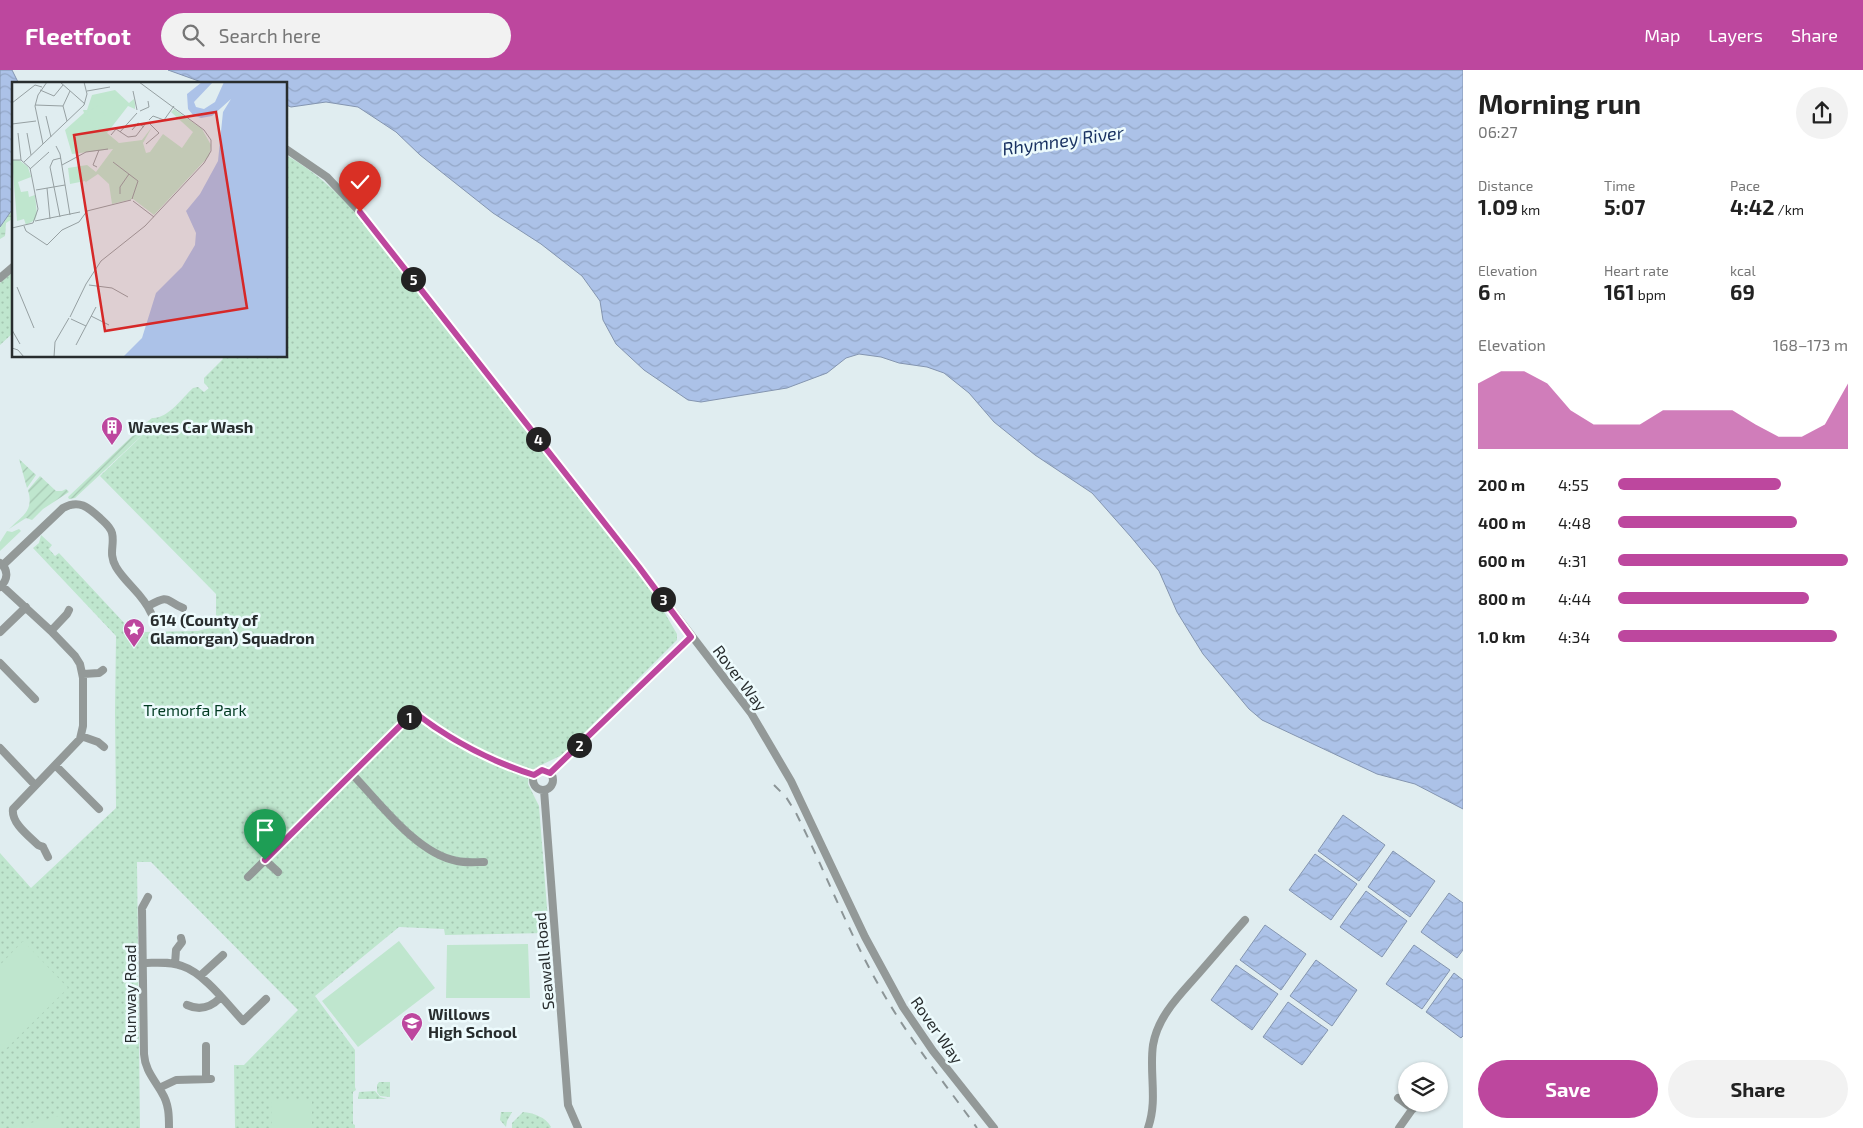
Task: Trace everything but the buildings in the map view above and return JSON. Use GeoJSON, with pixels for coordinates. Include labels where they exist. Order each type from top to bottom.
{"type":"FeatureCollection","features":[{"type":"Feature","properties":{"kind":"street","name":"Rover Way"},"geometry":{"type":"LineString","coordinates":[[288,150],[327,177],[360,212],[751,713],[783,766],[865,937],[903,1007],[933,1051],[994,1128]]}},
{"type":"Feature","properties":{"kind":"street"},"geometry":{"type":"LineString","coordinates":[[0,278],[12,268]]}},
{"type":"Feature","properties":{"kind":"street"},"geometry":{"type":"LineString","coordinates":[[48,857],[44,845],[38,845],[16,822],[12,814],[15,805],[75,745],[81,736],[83,726],[83,674],[75,656],[26,607],[1,586],[7,577],[7,572],[1,564],[63,508],[73,504],[80,504],[87,507],[108,526],[113,538],[111,550],[113,562],[149,609],[160,600],[167,599],[183,608]]}},
{"type":"Feature","properties":{"kind":"street"},"geometry":{"type":"LineString","coordinates":[[0,632],[26,607]]}},
{"type":"Feature","properties":{"kind":"street"},"geometry":{"type":"LineString","coordinates":[[51,631],[69,610]]}},
{"type":"Feature","properties":{"kind":"street"},"geometry":{"type":"LineString","coordinates":[[550,773],[691,637]]}},
{"type":"Feature","properties":{"kind":"street"},"geometry":{"type":"LineString","coordinates":[[0,663],[35,699]]}},
{"type":"Feature","properties":{"kind":"street"},"geometry":{"type":"LineString","coordinates":[[83,674],[99,673],[103,670]]}},
{"type":"Feature","properties":{"kind":"street"},"geometry":{"type":"LineString","coordinates":[[248,878],[414,712],[432,726],[465,746],[513,768],[534,775]]}},
{"type":"Feature","properties":{"kind":"street"},"geometry":{"type":"LineString","coordinates":[[81,736],[98,742],[104,748]]}},
{"type":"Feature","properties":{"kind":"street"},"geometry":{"type":"LineString","coordinates":[[0,748],[35,785]]}},
{"type":"Feature","properties":{"kind":"street"},"geometry":{"type":"LineString","coordinates":[[55,765],[98,813],[108,809]]}},
{"type":"Feature","properties":{"kind":"street"},"geometry":{"type":"LineString","coordinates":[[542,770],[550,773],[553,783],[549,789],[538,790],[534,785],[534,775],[542,770]]}},
{"type":"Feature","properties":{"kind":"street"},"geometry":{"type":"LineString","coordinates":[[352,774],[413,838],[434,854],[457,861],[484,862]]}},
{"type":"Feature","properties":{"kind":"street","name":"Seawall Road"},"geometry":{"type":"LineString","coordinates":[[544,790],[568,1105],[578,1128]]}},
{"type":"Feature","properties":{"kind":"street"},"geometry":{"type":"LineString","coordinates":[[265,860],[278,872]]}},
{"type":"Feature","properties":{"kind":"street","name":"Runway Road"},"geometry":{"type":"LineString","coordinates":[[148,897],[142,908],[144,1060],[168,1107],[169,1128]]}},
{"type":"Feature","properties":{"kind":"street"},"geometry":{"type":"LineString","coordinates":[[1148,1128],[1154,1105],[1152,1053],[1154,1040],[1160,1024],[1172,1004],[1245,920]]}},
{"type":"Feature","properties":{"kind":"street"},"geometry":{"type":"LineString","coordinates":[[175,964],[176,950],[182,942],[181,938]]}},
{"type":"Feature","properties":{"kind":"street"},"geometry":{"type":"LineString","coordinates":[[200,976],[223,955]]}},
{"type":"Feature","properties":{"kind":"street"},"geometry":{"type":"LineString","coordinates":[[143,963],[175,964],[191,970],[200,976],[242,1021],[266,999]]}},
{"type":"Feature","properties":{"kind":"street"},"geometry":{"type":"LineString","coordinates":[[186,1005],[192,1008],[206,1008],[220,998]]}},
{"type":"Feature","properties":{"kind":"street"},"geometry":{"type":"LineString","coordinates":[[159,1088],[176,1080],[209,1079],[206,1046]]}},
{"type":"Feature","properties":{"kind":"street"},"geometry":{"type":"LineString","coordinates":[[1399,1128],[1411,1112]]}},
{"type":"Feature","properties":{"kind":"green space","name":"Tremorfa Park"},"geometry":{"type":"Polygon","coordinates":[[[288,156],[308,169],[328,186],[365,223],[652,591],[677,634],[677,640],[562,755],[535,768],[529,775],[528,784],[539,806],[549,933],[445,935],[444,929],[399,927],[315,996],[355,1050],[356,1090],[353,1092],[353,1124],[355,1128],[235,1128],[234,1065],[244,1065],[298,1010],[151,862],[137,862],[140,1128],[0,1128],[0,853],[31,888],[116,808],[116,636],[33,548],[39,543],[41,535],[52,545],[49,549],[55,556],[59,553],[127,626],[135,627],[141,632],[198,631],[216,626],[216,594],[100,476],[151,427],[147,422],[152,418],[169,412],[193,388],[198,387],[204,392],[209,388],[204,383],[204,378],[223,359],[288,358],[288,156]]]}},
{"type":"Feature","properties":{"kind":"green space"},"geometry":{"type":"Polygon","coordinates":[[[12,210],[12,219],[6,223],[5,236],[0,239],[0,227],[12,210]]]}},
{"type":"Feature","properties":{"kind":"green space"},"geometry":{"type":"Polygon","coordinates":[[[12,273],[12,334],[0,345],[0,283],[12,273]]]}},
{"type":"Feature","properties":{"kind":"green space"},"geometry":{"type":"Polygon","coordinates":[[[147,422],[151,427],[75,498],[69,499],[68,497],[147,422]]]}},
{"type":"Feature","properties":{"kind":"green space"},"geometry":{"type":"Polygon","coordinates":[[[19,459],[36,475],[27,488],[19,459]]]}},
{"type":"Feature","properties":{"kind":"green space"},"geometry":{"type":"Polygon","coordinates":[[[40,476],[56,491],[66,489],[69,492],[43,509],[32,520],[26,518],[9,529],[26,512],[30,503],[28,490],[40,476]]]}},
{"type":"Feature","properties":{"kind":"green space"},"geometry":{"type":"Polygon","coordinates":[[[19,529],[21,531],[0,551],[0,542],[7,531],[12,532],[19,529]]]}},
{"type":"Feature","properties":{"kind":"green space"},"geometry":{"type":"Polygon","coordinates":[[[23,941],[68,988],[5,1050],[0,1044],[0,965],[23,941]]]}},
{"type":"Feature","properties":{"kind":"green space"},"geometry":{"type":"Polygon","coordinates":[[[399,941],[435,988],[358,1047],[322,1001],[399,941]]]}},
{"type":"Feature","properties":{"kind":"green space"},"geometry":{"type":"Polygon","coordinates":[[[528,944],[530,998],[446,998],[447,945],[528,944]]]}},
{"type":"Feature","properties":{"kind":"green space"},"geometry":{"type":"Polygon","coordinates":[[[379,1082],[390,1082],[390,1097],[380,1096],[377,1092],[379,1082]]]}},
{"type":"Feature","properties":{"kind":"green space"},"geometry":{"type":"Polygon","coordinates":[[[375,1091],[380,1097],[387,1099],[358,1099],[359,1092],[375,1091]]]}},
{"type":"Feature","properties":{"kind":"green space"},"geometry":{"type":"Polygon","coordinates":[[[312,1099],[312,1128],[272,1128],[271,1100],[312,1099]]]}},
{"type":"Feature","properties":{"kind":"green space"},"geometry":{"type":"Polygon","coordinates":[[[501,1112],[512,1112],[506,1127],[500,1120],[501,1112]]]}},
{"type":"Feature","properties":{"kind":"green space"},"geometry":{"type":"Polygon","coordinates":[[[523,1112],[539,1116],[551,1127],[512,1128],[512,1123],[523,1112]]]}},
{"type":"Feature","properties":{"kind":"green space"},"geometry":{"type":"Polygon","coordinates":[[[59,1116],[62,1128],[9,1128],[59,1116]]]}},
{"type":"Feature","properties":{"kind":"water"},"geometry":{"type":"Polygon","coordinates":[[[0,70],[12,70],[18,82],[12,82],[12,210],[0,227],[0,70]]]}},
{"type":"Feature","properties":{"kind":"water","name":"Rhymney River"},"geometry":{"type":"Polygon","coordinates":[[[168,70],[1463,70],[1463,809],[1415,784],[1377,774],[1262,720],[1249,709],[1203,654],[1177,612],[1159,571],[1092,493],[1035,455],[994,422],[969,393],[944,373],[927,367],[859,354],[846,358],[827,373],[787,388],[701,402],[688,400],[644,370],[616,344],[603,320],[600,301],[582,276],[541,244],[493,213],[420,155],[396,132],[358,107],[326,102],[291,107],[288,106],[288,82],[201,82],[168,70]]]}},
{"type":"Feature","properties":{"kind":"water"},"geometry":{"type":"Polygon","coordinates":[[[1343,815],[1385,845],[1359,881],[1318,851],[1343,815]]]}},
{"type":"Feature","properties":{"kind":"water"},"geometry":{"type":"Polygon","coordinates":[[[1393,851],[1435,881],[1410,917],[1368,887],[1393,851]]]}},
{"type":"Feature","properties":{"kind":"water"},"geometry":{"type":"Polygon","coordinates":[[[1315,854],[1357,884],[1331,920],[1289,890],[1315,854]]]}},
{"type":"Feature","properties":{"kind":"water"},"geometry":{"type":"Polygon","coordinates":[[[1366,891],[1407,921],[1382,957],[1340,927],[1366,891]]]}},
{"type":"Feature","properties":{"kind":"water"},"geometry":{"type":"Polygon","coordinates":[[[1449,893],[1463,903],[1463,950],[1457,958],[1421,932],[1449,893]]]}},
{"type":"Feature","properties":{"kind":"water"},"geometry":{"type":"Polygon","coordinates":[[[1265,925],[1306,954],[1281,990],[1240,960],[1265,925]]]}},
{"type":"Feature","properties":{"kind":"water"},"geometry":{"type":"Polygon","coordinates":[[[1414,945],[1450,970],[1422,1009],[1386,984],[1414,945]]]}},
{"type":"Feature","properties":{"kind":"water"},"geometry":{"type":"Polygon","coordinates":[[[1316,960],[1357,990],[1332,1026],[1290,996],[1316,960]]]}},
{"type":"Feature","properties":{"kind":"water"},"geometry":{"type":"Polygon","coordinates":[[[1236,965],[1278,994],[1252,1030],[1211,1000],[1236,965]]]}},
{"type":"Feature","properties":{"kind":"water"},"geometry":{"type":"Polygon","coordinates":[[[1454,973],[1463,980],[1463,1036],[1461,1038],[1426,1012],[1454,973]]]}},
{"type":"Feature","properties":{"kind":"water"},"geometry":{"type":"Polygon","coordinates":[[[1288,1002],[1328,1030],[1302,1065],[1263,1037],[1288,1002]]]}},
{"type":"Feature","properties":{"kind":"railway"},"geometry":{"type":"LineString","coordinates":[[774,785],[786,797],[796,813],[856,942],[889,1003],[925,1057],[977,1128]]}},
{"type":"Feature","properties":{"kind":"place","name":"Waves Car Wash"},"geometry":{"type":"Point","coordinates":[112,446]}},
{"type":"Feature","properties":{"kind":"place","name":"614 (County of Glamorgan) Squadron"},"geometry":{"type":"Point","coordinates":[134,648]}},
{"type":"Feature","properties":{"kind":"place","name":"Willows High School"},"geometry":{"type":"Point","coordinates":[412,1042]}},
{"type":"Feature","properties":{"kind":"route"},"geometry":{"type":"LineString","coordinates":[[265,860],[414,712],[449,737],[513,768],[534,775],[539,770],[545,770],[550,773],[691,637],[639,567],[360,212]]}}]}
